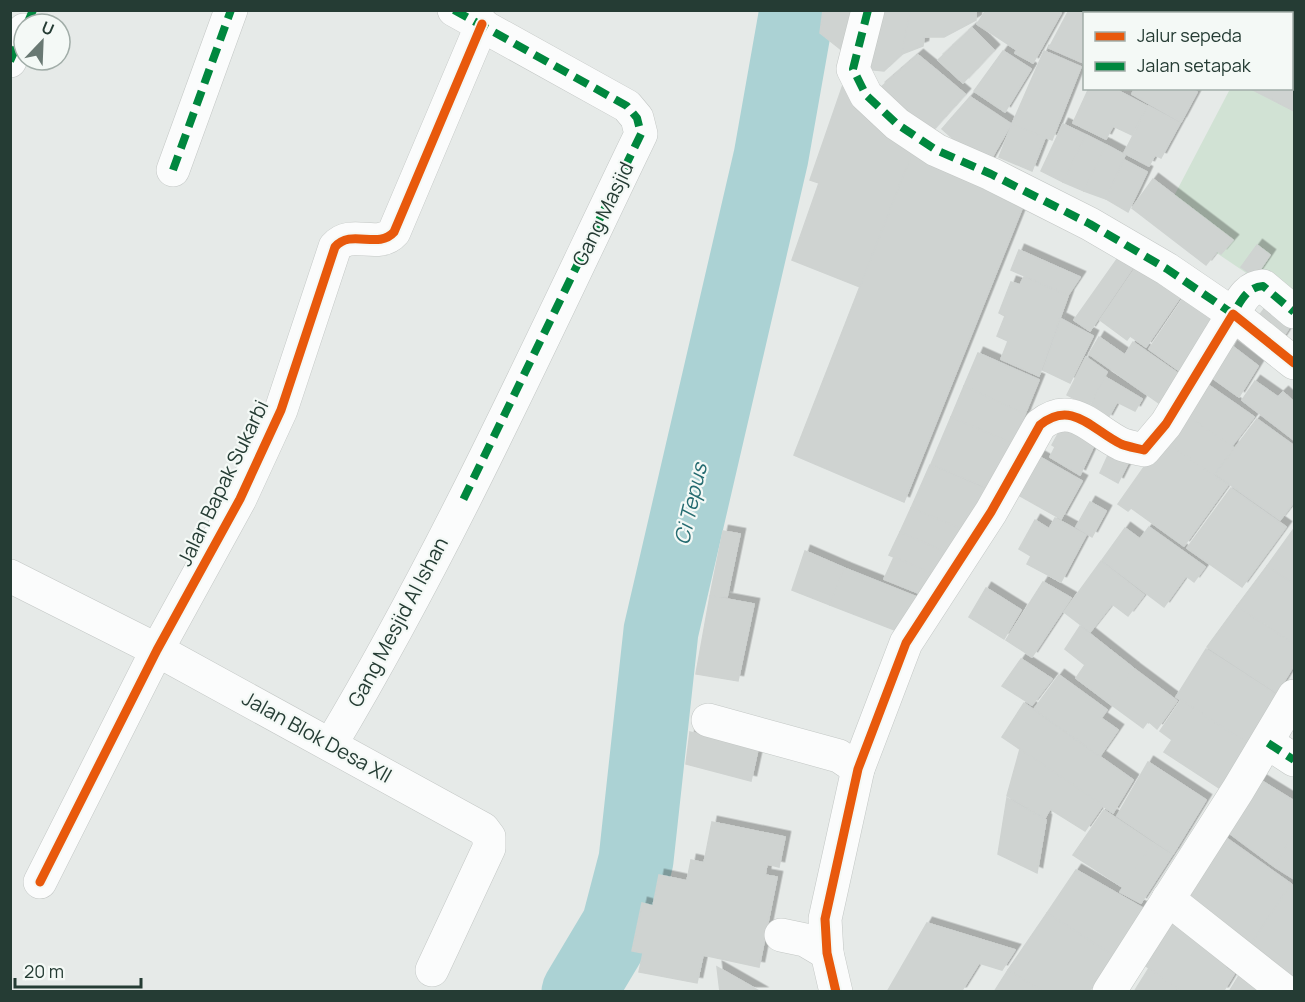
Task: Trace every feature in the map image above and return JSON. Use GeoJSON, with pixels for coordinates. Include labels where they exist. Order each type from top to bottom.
{"type":"FeatureCollection","features":[{"type":"Feature","properties":{"kind":"street"},"geometry":{"type":"LineString","coordinates":[[173,170],[231,10]]}},
{"type":"Feature","properties":{"kind":"street"},"geometry":{"type":"LineString","coordinates":[[868,10],[853,69],[866,95],[897,124],[936,150],[991,174],[1090,224],[1167,269],[1233,314],[1294,363]]}},
{"type":"Feature","properties":{"kind":"street","name":"Jalan Bapak Sukarbi"},"geometry":{"type":"LineString","coordinates":[[40,882],[157,650],[240,499],[281,410],[329,258],[339,242],[347,238],[383,240],[394,232],[468,17]]}},
{"type":"Feature","properties":{"kind":"street","name":"Gang Masjid"},"geometry":{"type":"LineString","coordinates":[[464,500],[641,134],[637,118],[627,106],[468,17]]}},
{"type":"Feature","properties":{"kind":"street"},"geometry":{"type":"LineString","coordinates":[[836,992],[826,953],[825,919],[858,769],[906,643],[991,512],[1040,425],[1053,415],[1068,414],[1122,445],[1144,450],[1166,424],[1246,294],[1254,287],[1263,286],[1294,312]]}},
{"type":"Feature","properties":{"kind":"street","name":"Gang Mesjid Al Ishan"},"geometry":{"type":"LineString","coordinates":[[331,744],[380,662],[464,500]]}},
{"type":"Feature","properties":{"kind":"street","name":"Jalan Blok Desa XII"},"geometry":{"type":"LineString","coordinates":[[10,576],[157,650],[483,829],[489,837],[489,848],[480,872],[432,970]]}},
{"type":"Feature","properties":{"kind":"street"},"geometry":{"type":"LineString","coordinates":[[1110,992],[1168,898],[1281,751],[1294,696]]}},
{"type":"Feature","properties":{"kind":"street"},"geometry":{"type":"LineString","coordinates":[[708,720],[839,756],[858,769]]}},
{"type":"Feature","properties":{"kind":"street"},"geometry":{"type":"LineString","coordinates":[[1168,898],[1286,992]]}},
{"type":"Feature","properties":{"kind":"street"},"geometry":{"type":"LineString","coordinates":[[781,935],[805,940],[826,953]]}},
{"type":"Feature","properties":{"kind":"green space"},"geometry":{"type":"Polygon","coordinates":[[[1294,11],[1294,305],[1163,217],[1229,90],[1293,90],[1293,12],[1270,12],[1294,11]]]}},
{"type":"Feature","properties":{"kind":"building"},"geometry":{"type":"Polygon","coordinates":[[[823,10],[858,10],[849,56],[820,33],[823,10]]]}},
{"type":"Feature","properties":{"kind":"building"},"geometry":{"type":"Polygon","coordinates":[[[873,10],[910,10],[902,54],[884,71],[865,69],[873,10]]]}},
{"type":"Feature","properties":{"kind":"building"},"geometry":{"type":"Polygon","coordinates":[[[910,10],[976,10],[976,20],[944,37],[924,37],[923,46],[902,54],[910,10]]]}},
{"type":"Feature","properties":{"kind":"building"},"geometry":{"type":"Polygon","coordinates":[[[986,10],[1056,10],[1061,13],[1033,63],[1015,53],[1017,50],[977,24],[986,10]]]}},
{"type":"Feature","properties":{"kind":"building"},"geometry":{"type":"Polygon","coordinates":[[[1202,10],[1233,10],[1236,12],[1202,12],[1202,10]]]}},
{"type":"Feature","properties":{"kind":"building"},"geometry":{"type":"Polygon","coordinates":[[[1068,12],[1083,12],[1083,63],[1049,48],[1068,12]]]}},
{"type":"Feature","properties":{"kind":"building"},"geometry":{"type":"Polygon","coordinates":[[[972,28],[994,50],[963,83],[938,60],[972,28]]]}},
{"type":"Feature","properties":{"kind":"building"},"geometry":{"type":"Polygon","coordinates":[[[1293,31],[1294,32],[1294,111],[1253,90],[1293,90],[1293,31]]]}},
{"type":"Feature","properties":{"kind":"building"},"geometry":{"type":"Polygon","coordinates":[[[1003,51],[1031,69],[1005,112],[974,91],[1003,51]]]}},
{"type":"Feature","properties":{"kind":"building"},"geometry":{"type":"Polygon","coordinates":[[[1044,51],[1081,67],[1052,140],[1012,124],[1044,51]]]}},
{"type":"Feature","properties":{"kind":"building"},"geometry":{"type":"Polygon","coordinates":[[[918,55],[940,73],[903,112],[880,88],[918,55]]]}},
{"type":"Feature","properties":{"kind":"building"},"geometry":{"type":"Polygon","coordinates":[[[940,73],[965,94],[927,136],[903,112],[940,73]]]}},
{"type":"Feature","properties":{"kind":"building"},"geometry":{"type":"Polygon","coordinates":[[[845,79],[913,151],[860,287],[792,260],[819,183],[810,180],[845,79]]]}},
{"type":"Feature","properties":{"kind":"building"},"geometry":{"type":"Polygon","coordinates":[[[1088,90],[1117,90],[1147,106],[1132,135],[1113,126],[1106,139],[1073,123],[1088,90]]]}},
{"type":"Feature","properties":{"kind":"building"},"geometry":{"type":"Polygon","coordinates":[[[1134,90],[1193,90],[1197,92],[1181,122],[1132,94],[1134,90]]]}},
{"type":"Feature","properties":{"kind":"building"},"geometry":{"type":"Polygon","coordinates":[[[970,97],[1011,124],[986,168],[942,129],[970,97]]]}},
{"type":"Feature","properties":{"kind":"building"},"geometry":{"type":"Polygon","coordinates":[[[1148,106],[1180,123],[1161,158],[1155,155],[1149,166],[1124,153],[1148,106]]]}},
{"type":"Feature","properties":{"kind":"building"},"geometry":{"type":"Polygon","coordinates":[[[1012,124],[1045,138],[1032,171],[999,157],[1012,124]]]}},
{"type":"Feature","properties":{"kind":"building"},"geometry":{"type":"Polygon","coordinates":[[[1063,124],[1086,135],[1063,182],[1041,171],[1063,124]]]}},
{"type":"Feature","properties":{"kind":"building"},"geometry":{"type":"Polygon","coordinates":[[[1086,135],[1106,145],[1084,191],[1063,182],[1086,135]]]}},
{"type":"Feature","properties":{"kind":"building"},"geometry":{"type":"Polygon","coordinates":[[[1106,145],[1125,155],[1106,199],[1084,191],[1106,145]]]}},
{"type":"Feature","properties":{"kind":"building"},"geometry":{"type":"Polygon","coordinates":[[[913,151],[1027,196],[904,502],[794,455],[913,151]]]}},
{"type":"Feature","properties":{"kind":"building"},"geometry":{"type":"Polygon","coordinates":[[[1124,160],[1147,172],[1128,212],[1106,199],[1124,160]]]}},
{"type":"Feature","properties":{"kind":"building"},"geometry":{"type":"Polygon","coordinates":[[[1153,179],[1233,240],[1221,254],[1217,251],[1206,265],[1132,208],[1153,179]]]}},
{"type":"Feature","properties":{"kind":"building"},"geometry":{"type":"Polygon","coordinates":[[[1257,245],[1270,255],[1255,277],[1241,267],[1257,245]]]}},
{"type":"Feature","properties":{"kind":"building"},"geometry":{"type":"Polygon","coordinates":[[[1019,250],[1080,277],[1068,295],[1011,270],[1019,250]]]}},
{"type":"Feature","properties":{"kind":"building"},"geometry":{"type":"Polygon","coordinates":[[[1120,255],[1134,266],[1090,331],[1074,320],[1120,255]]]}},
{"type":"Feature","properties":{"kind":"building"},"geometry":{"type":"Polygon","coordinates":[[[1136,267],[1162,286],[1164,282],[1181,296],[1146,347],[1130,336],[1127,340],[1100,320],[1136,267]]]}},
{"type":"Feature","properties":{"kind":"building"},"geometry":{"type":"Polygon","coordinates":[[[1024,277],[1068,296],[1039,376],[1001,359],[1008,341],[997,336],[1005,316],[999,313],[1011,282],[1020,285],[1024,277]]]}},
{"type":"Feature","properties":{"kind":"building"},"geometry":{"type":"Polygon","coordinates":[[[1186,294],[1224,319],[1181,372],[1149,349],[1186,294]]]}},
{"type":"Feature","properties":{"kind":"building"},"geometry":{"type":"Polygon","coordinates":[[[1268,304],[1294,320],[1280,342],[1255,321],[1268,304]]]}},
{"type":"Feature","properties":{"kind":"building"},"geometry":{"type":"Polygon","coordinates":[[[1061,319],[1093,336],[1070,383],[1043,370],[1061,319]]]}},
{"type":"Feature","properties":{"kind":"building"},"geometry":{"type":"Polygon","coordinates":[[[1099,337],[1125,355],[1133,342],[1183,377],[1163,406],[1089,354],[1099,337]]]}},
{"type":"Feature","properties":{"kind":"building"},"geometry":{"type":"Polygon","coordinates":[[[1232,346],[1258,366],[1239,397],[1214,379],[1232,346]]]}},
{"type":"Feature","properties":{"kind":"building"},"geometry":{"type":"Polygon","coordinates":[[[978,353],[1039,380],[1025,414],[964,386],[978,353]]]}},
{"type":"Feature","properties":{"kind":"building"},"geometry":{"type":"Polygon","coordinates":[[[1086,357],[1107,372],[1089,406],[1067,395],[1086,357]]]}},
{"type":"Feature","properties":{"kind":"building"},"geometry":{"type":"Polygon","coordinates":[[[1105,377],[1142,399],[1135,411],[1117,402],[1107,420],[1089,409],[1105,377]]]}},
{"type":"Feature","properties":{"kind":"building"},"geometry":{"type":"Polygon","coordinates":[[[1255,381],[1278,397],[1283,392],[1294,402],[1294,440],[1242,400],[1255,381]]]}},
{"type":"Feature","properties":{"kind":"building"},"geometry":{"type":"Polygon","coordinates":[[[1204,382],[1254,417],[1231,447],[1183,413],[1204,382]]]}},
{"type":"Feature","properties":{"kind":"building"},"geometry":{"type":"Polygon","coordinates":[[[964,386],[1025,414],[1013,444],[951,417],[964,386]]]}},
{"type":"Feature","properties":{"kind":"building"},"geometry":{"type":"Polygon","coordinates":[[[1183,413],[1234,448],[1213,475],[1163,440],[1183,413]]]}},
{"type":"Feature","properties":{"kind":"building"},"geometry":{"type":"Polygon","coordinates":[[[951,417],[1013,444],[992,490],[931,464],[951,417]]]}},
{"type":"Feature","properties":{"kind":"building"},"geometry":{"type":"Polygon","coordinates":[[[1257,419],[1294,446],[1294,502],[1280,520],[1215,474],[1257,419]]]}},
{"type":"Feature","properties":{"kind":"building"},"geometry":{"type":"Polygon","coordinates":[[[1064,423],[1096,441],[1080,475],[1050,457],[1055,447],[1052,445],[1064,423]]]}},
{"type":"Feature","properties":{"kind":"building"},"geometry":{"type":"Polygon","coordinates":[[[1163,440],[1228,485],[1184,546],[1131,508],[1128,511],[1118,504],[1163,440]]]}},
{"type":"Feature","properties":{"kind":"building"},"geometry":{"type":"Polygon","coordinates":[[[1110,451],[1129,461],[1118,483],[1100,473],[1110,451]]]}},
{"type":"Feature","properties":{"kind":"building"},"geometry":{"type":"Polygon","coordinates":[[[1036,455],[1082,481],[1061,519],[1013,492],[1036,455]]]}},
{"type":"Feature","properties":{"kind":"building"},"geometry":{"type":"Polygon","coordinates":[[[930,465],[986,489],[962,529],[911,508],[930,465]]]}},
{"type":"Feature","properties":{"kind":"building"},"geometry":{"type":"Polygon","coordinates":[[[1231,488],[1286,527],[1242,587],[1187,548],[1231,488]]]}},
{"type":"Feature","properties":{"kind":"building"},"geometry":{"type":"Polygon","coordinates":[[[1090,502],[1106,511],[1092,537],[1076,527],[1090,502]]]}},
{"type":"Feature","properties":{"kind":"building"},"geometry":{"type":"Polygon","coordinates":[[[911,508],[962,529],[950,554],[900,532],[911,508]]]}},
{"type":"Feature","properties":{"kind":"building"},"geometry":{"type":"Polygon","coordinates":[[[1055,518],[1086,535],[1061,582],[1027,564],[1031,556],[1019,549],[1035,520],[1049,529],[1055,518]]]}},
{"type":"Feature","properties":{"kind":"building"},"geometry":{"type":"Polygon","coordinates":[[[1149,527],[1205,567],[1194,582],[1186,576],[1164,607],[1102,560],[1125,528],[1140,539],[1149,527]]]}},
{"type":"Feature","properties":{"kind":"building"},"geometry":{"type":"Polygon","coordinates":[[[723,531],[740,534],[727,597],[710,596],[723,531]]]}},
{"type":"Feature","properties":{"kind":"building"},"geometry":{"type":"Polygon","coordinates":[[[1294,531],[1294,584],[1267,566],[1294,531]]]}},
{"type":"Feature","properties":{"kind":"building"},"geometry":{"type":"Polygon","coordinates":[[[900,532],[950,554],[938,576],[889,555],[900,532]]]}},
{"type":"Feature","properties":{"kind":"building"},"geometry":{"type":"Polygon","coordinates":[[[805,551],[844,568],[830,605],[792,590],[805,551]]]}},
{"type":"Feature","properties":{"kind":"building"},"geometry":{"type":"Polygon","coordinates":[[[894,557],[931,573],[921,594],[884,579],[894,557]]]}},
{"type":"Feature","properties":{"kind":"building"},"geometry":{"type":"Polygon","coordinates":[[[1101,561],[1144,595],[1128,616],[1112,604],[1090,632],[1064,612],[1101,561]]]}},
{"type":"Feature","properties":{"kind":"building"},"geometry":{"type":"Polygon","coordinates":[[[1267,566],[1294,584],[1294,644],[1237,606],[1267,566]]]}},
{"type":"Feature","properties":{"kind":"building"},"geometry":{"type":"Polygon","coordinates":[[[844,568],[919,598],[905,634],[830,605],[844,568]]]}},
{"type":"Feature","properties":{"kind":"building"},"geometry":{"type":"Polygon","coordinates":[[[1043,582],[1071,598],[1032,657],[1006,640],[1043,582]]]}},
{"type":"Feature","properties":{"kind":"building"},"geometry":{"type":"Polygon","coordinates":[[[986,588],[1021,610],[1004,639],[969,617],[986,588]]]}},
{"type":"Feature","properties":{"kind":"building"},"geometry":{"type":"Polygon","coordinates":[[[710,596],[754,604],[738,681],[696,674],[710,596]]]}},
{"type":"Feature","properties":{"kind":"building"},"geometry":{"type":"Polygon","coordinates":[[[1237,606],[1294,644],[1294,665],[1277,693],[1207,647],[1237,606]]]}},
{"type":"Feature","properties":{"kind":"building"},"geometry":{"type":"Polygon","coordinates":[[[1080,626],[1133,668],[1109,703],[1076,678],[1085,665],[1065,649],[1080,626]]]}},
{"type":"Feature","properties":{"kind":"building"},"geometry":{"type":"Polygon","coordinates":[[[1206,649],[1277,695],[1247,743],[1176,697],[1206,649]]]}},
{"type":"Feature","properties":{"kind":"building"},"geometry":{"type":"Polygon","coordinates":[[[1021,659],[1052,679],[1032,705],[1002,686],[1021,659]]]}},
{"type":"Feature","properties":{"kind":"building"},"geometry":{"type":"Polygon","coordinates":[[[1133,668],[1177,701],[1157,729],[1148,721],[1143,728],[1109,703],[1133,668]]]}},
{"type":"Feature","properties":{"kind":"building"},"geometry":{"type":"Polygon","coordinates":[[[1059,675],[1107,710],[1101,718],[1118,730],[1100,756],[1034,709],[1059,675]]]}},
{"type":"Feature","properties":{"kind":"building"},"geometry":{"type":"Polygon","coordinates":[[[1181,700],[1247,743],[1219,788],[1164,752],[1172,740],[1160,731],[1181,700]]]}},
{"type":"Feature","properties":{"kind":"building"},"geometry":{"type":"Polygon","coordinates":[[[1024,703],[1133,780],[1113,813],[1002,737],[1024,703]]]}},
{"type":"Feature","properties":{"kind":"building"},"geometry":{"type":"Polygon","coordinates":[[[690,732],[758,749],[751,781],[686,764],[690,732]]]}},
{"type":"Feature","properties":{"kind":"building"},"geometry":{"type":"Polygon","coordinates":[[[1020,749],[1103,805],[1085,831],[1050,809],[1045,818],[1007,796],[1020,749]]]}},
{"type":"Feature","properties":{"kind":"building"},"geometry":{"type":"Polygon","coordinates":[[[1148,762],[1206,800],[1173,854],[1117,816],[1148,762]]]}},
{"type":"Feature","properties":{"kind":"building"},"geometry":{"type":"Polygon","coordinates":[[[1260,780],[1294,801],[1294,833],[1275,867],[1228,832],[1260,780]]]}},
{"type":"Feature","properties":{"kind":"building"},"geometry":{"type":"Polygon","coordinates":[[[1007,798],[1046,820],[1037,873],[998,854],[1007,798]]]}},
{"type":"Feature","properties":{"kind":"building"},"geometry":{"type":"Polygon","coordinates":[[[1104,810],[1153,843],[1124,888],[1073,855],[1104,810]]]}},
{"type":"Feature","properties":{"kind":"building"},"geometry":{"type":"Polygon","coordinates":[[[712,822],[785,837],[779,867],[767,864],[765,875],[777,877],[759,967],[703,955],[697,983],[639,972],[643,953],[632,951],[642,903],[653,906],[659,875],[687,881],[691,860],[704,863],[712,822]]]}},
{"type":"Feature","properties":{"kind":"building"},"geometry":{"type":"Polygon","coordinates":[[[1294,833],[1294,879],[1275,867],[1294,833]]]}},
{"type":"Feature","properties":{"kind":"building"},"geometry":{"type":"Polygon","coordinates":[[[1222,835],[1291,884],[1246,951],[1183,904],[1222,835]]]}},
{"type":"Feature","properties":{"kind":"building"},"geometry":{"type":"Polygon","coordinates":[[[1153,843],[1172,855],[1141,903],[1120,892],[1153,843]]]}},
{"type":"Feature","properties":{"kind":"building"},"geometry":{"type":"Polygon","coordinates":[[[1076,870],[1146,910],[1114,956],[1047,913],[1076,870]]]}},
{"type":"Feature","properties":{"kind":"building"},"geometry":{"type":"Polygon","coordinates":[[[1291,884],[1294,887],[1294,987],[1246,951],[1291,884]]]}},
{"type":"Feature","properties":{"kind":"building"},"geometry":{"type":"Polygon","coordinates":[[[1047,913],[1114,956],[1089,992],[1044,992],[1008,970],[1047,913]]]}},
{"type":"Feature","properties":{"kind":"building"},"geometry":{"type":"Polygon","coordinates":[[[1175,919],[1230,960],[1225,967],[1234,974],[1223,992],[1182,992],[1146,966],[1175,919]]]}},
{"type":"Feature","properties":{"kind":"building"},"geometry":{"type":"Polygon","coordinates":[[[927,923],[1015,950],[1002,970],[979,963],[961,992],[887,992],[927,923]]]}},
{"type":"Feature","properties":{"kind":"building"},"geometry":{"type":"Polygon","coordinates":[[[717,967],[761,992],[720,992],[717,967]]]}},
{"type":"Feature","properties":{"kind":"building"},"geometry":{"type":"Polygon","coordinates":[[[1149,968],[1182,992],[1134,992],[1149,968]]]}},
{"type":"Feature","properties":{"kind":"building"},"geometry":{"type":"Polygon","coordinates":[[[1243,969],[1273,992],[1229,992],[1243,969]]]}},
{"type":"Feature","properties":{"kind":"building"},"geometry":{"type":"Polygon","coordinates":[[[1008,970],[1044,992],[994,992],[1008,970]]]}},
{"type":"Feature","properties":{"kind":"waterway","name":"Ci Tepus"},"geometry":{"type":"LineString","coordinates":[[579,992],[619,925],[636,860],[661,631],[771,157],[797,10]]}},
{"type":"Feature","properties":{"kind":"marked path"},"geometry":{"type":"LineString","coordinates":[[173,170],[231,10]]}},
{"type":"Feature","properties":{"kind":"marked path"},"geometry":{"type":"LineString","coordinates":[[454,10],[627,106],[637,118],[641,134],[463,500]]}},
{"type":"Feature","properties":{"kind":"marked path"},"geometry":{"type":"LineString","coordinates":[[868,10],[853,69],[866,95],[897,124],[936,150],[991,174],[1090,224],[1167,269],[1233,314],[1249,292],[1263,286],[1294,312]]}},
{"type":"Feature","properties":{"kind":"marked path"},"geometry":{"type":"LineString","coordinates":[[10,61],[12,57]]}},
{"type":"Feature","properties":{"kind":"marked path"},"geometry":{"type":"LineString","coordinates":[[1268,743],[1294,760]]}},
{"type":"Feature","properties":{"kind":"cycle path"},"geometry":{"type":"LineString","coordinates":[[40,882],[157,650],[240,499],[281,410],[335,247],[349,239],[380,239],[394,232],[482,24]]}},
{"type":"Feature","properties":{"kind":"cycle path"},"geometry":{"type":"LineString","coordinates":[[836,992],[827,953],[825,919],[858,769],[906,643],[991,512],[1040,425],[1051,418],[1062,415],[1072,416],[1082,419],[1121,444],[1144,450],[1166,424],[1233,314],[1294,363]]}}]}
